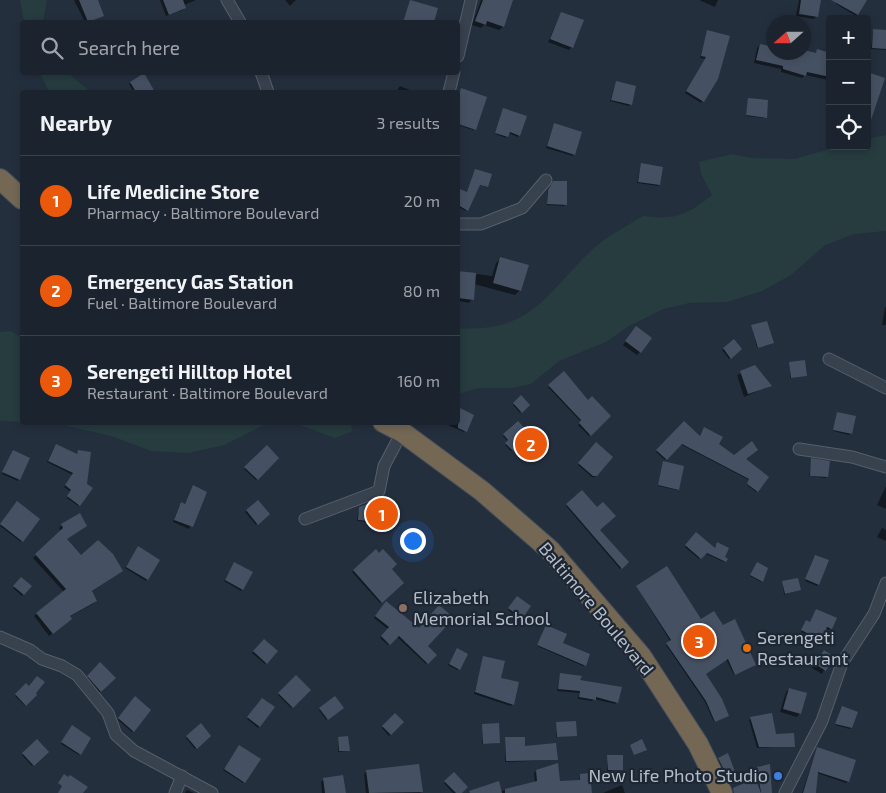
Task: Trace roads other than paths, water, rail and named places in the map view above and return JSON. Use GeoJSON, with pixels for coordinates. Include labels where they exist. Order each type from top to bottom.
{"type":"FeatureCollection","features":[{"type":"Feature","properties":{"kind":"highway"},"geometry":{"type":"LineString","coordinates":[[0,179],[20,196]]}},
{"type":"Feature","properties":{"kind":"highway","name":"Baltimore Boulevard"},"geometry":{"type":"LineString","coordinates":[[389,425],[402,432],[482,491],[550,550],[641,656],[698,744],[722,793]]}},
{"type":"Feature","properties":{"kind":"street"},"geometry":{"type":"LineString","coordinates":[[227,0],[239,20]]}},
{"type":"Feature","properties":{"kind":"street"},"geometry":{"type":"LineString","coordinates":[[460,47],[471,0]]}},
{"type":"Feature","properties":{"kind":"street"},"geometry":{"type":"LineString","coordinates":[[262,75],[267,90]]}},
{"type":"Feature","properties":{"kind":"street"},"geometry":{"type":"LineString","coordinates":[[450,90],[453,75]]}},
{"type":"Feature","properties":{"kind":"street"},"geometry":{"type":"LineString","coordinates":[[460,224],[481,224],[522,208],[546,180]]}},
{"type":"Feature","properties":{"kind":"street"},"geometry":{"type":"LineString","coordinates":[[829,359],[886,388]]}},
{"type":"Feature","properties":{"kind":"street"},"geometry":{"type":"LineString","coordinates":[[305,519],[379,491],[384,466],[402,432]]}},
{"type":"Feature","properties":{"kind":"street"},"geometry":{"type":"LineString","coordinates":[[799,449],[852,457],[886,467]]}},
{"type":"Feature","properties":{"kind":"street"},"geometry":{"type":"LineString","coordinates":[[786,793],[822,721],[842,663],[874,614],[886,583]]}},
{"type":"Feature","properties":{"kind":"street"},"geometry":{"type":"LineString","coordinates":[[0,637],[30,650],[42,659],[62,666],[77,675],[108,713],[116,735],[134,751],[212,793]]}},
{"type":"Feature","properties":{"kind":"street"},"geometry":{"type":"LineString","coordinates":[[175,793],[182,776]]}},
{"type":"Feature","properties":{"kind":"place","name":"Emergency Gas Station"},"geometry":{"type":"Point","coordinates":[531,444]}},
{"type":"Feature","properties":{"kind":"place","name":"Life Medicine Store"},"geometry":{"type":"Point","coordinates":[382,514]}},
{"type":"Feature","properties":{"kind":"place","name":"Elizabeth Memorial School"},"geometry":{"type":"Point","coordinates":[403,608]}},
{"type":"Feature","properties":{"kind":"place","name":"Serengeti Hilltop Hotel"},"geometry":{"type":"Point","coordinates":[699,641]}},
{"type":"Feature","properties":{"kind":"place","name":"Serengeti Restaurant"},"geometry":{"type":"Point","coordinates":[747,648]}},
{"type":"Feature","properties":{"kind":"place","name":"New Life Photo Studio"},"geometry":{"type":"Point","coordinates":[778,776]}}]}
